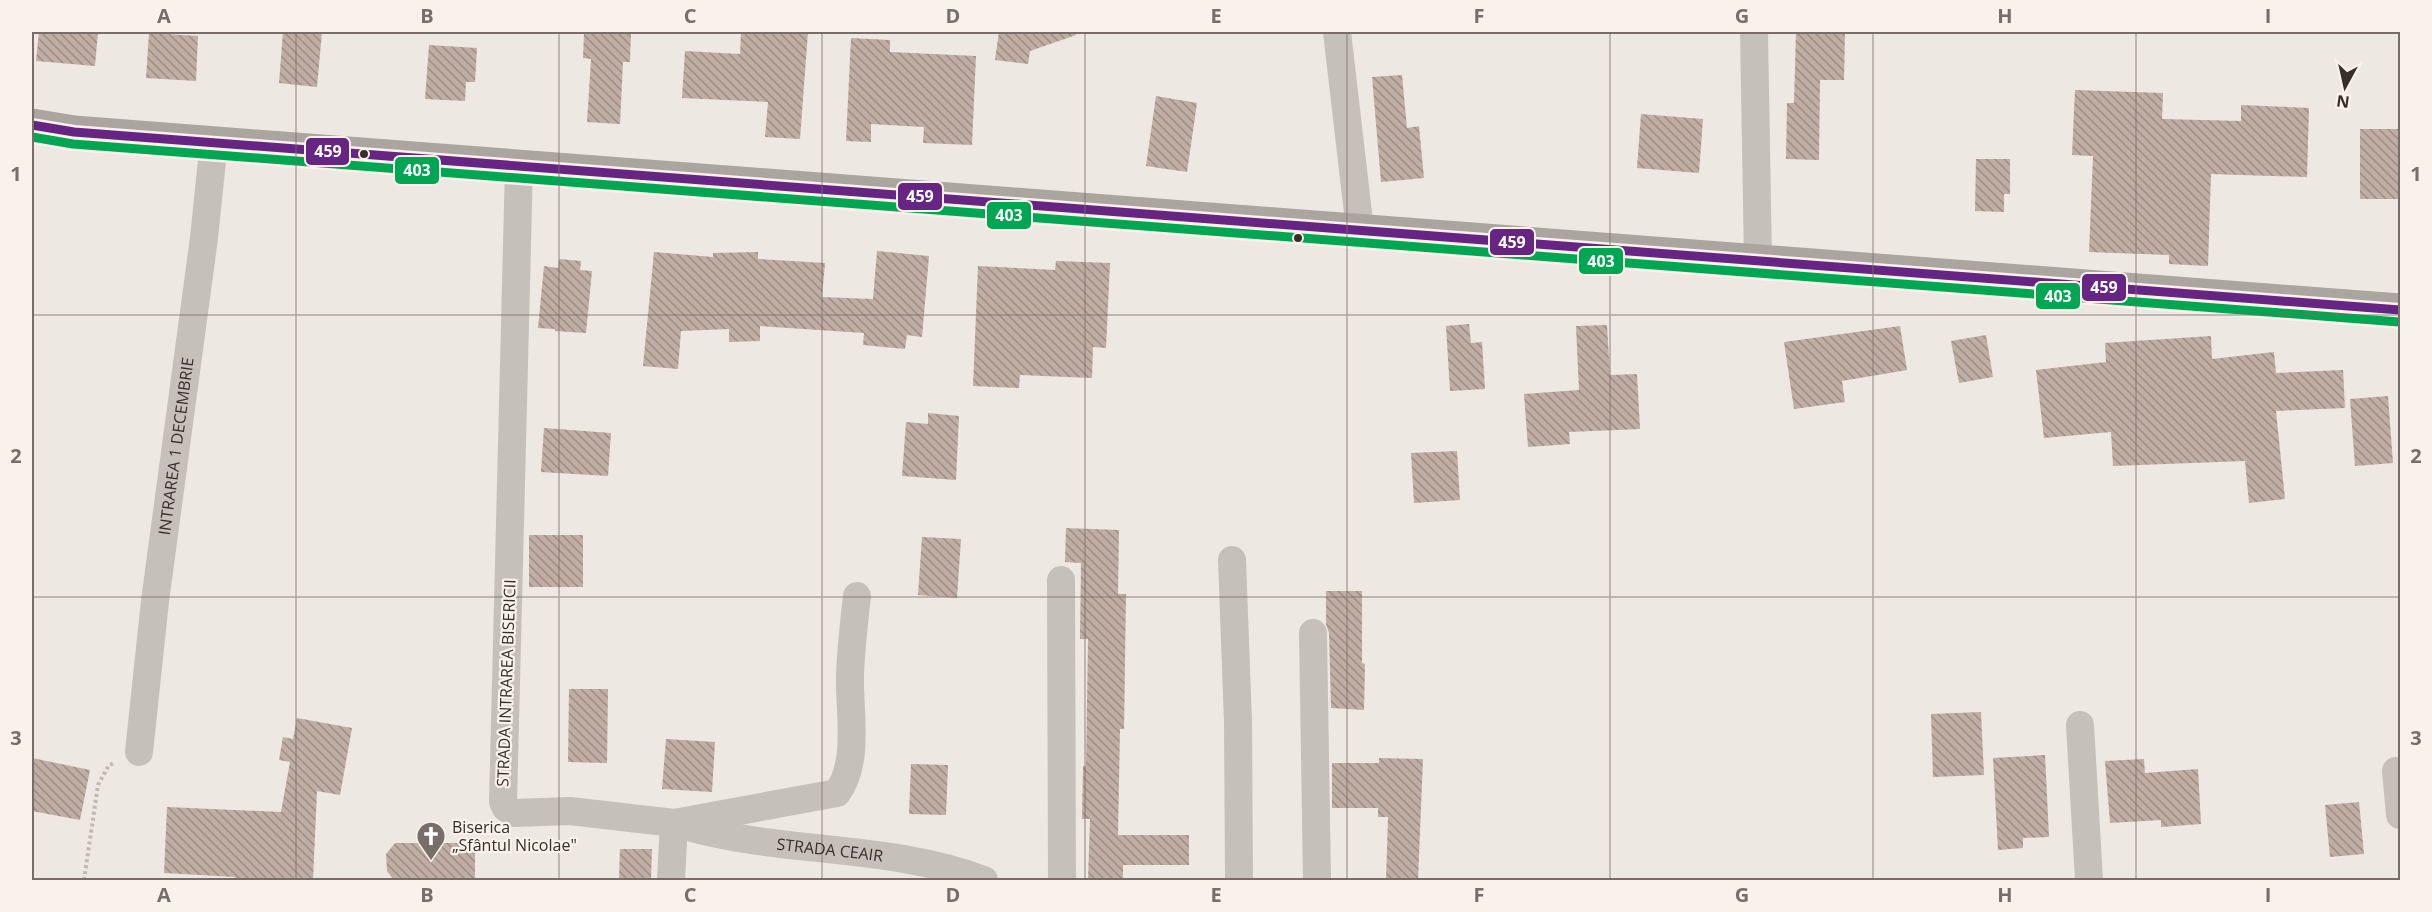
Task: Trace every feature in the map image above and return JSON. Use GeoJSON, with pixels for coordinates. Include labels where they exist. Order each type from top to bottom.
{"type":"FeatureCollection","features":[{"type":"Feature","properties":{"kind":"main road"},"geometry":{"type":"LineString","coordinates":[[32,125],[74,132],[2400,310]]}},
{"type":"Feature","properties":{"kind":"street"},"geometry":{"type":"LineString","coordinates":[[1337,32],[1360,230]]}},
{"type":"Feature","properties":{"kind":"street"},"geometry":{"type":"LineString","coordinates":[[1754,32],[1758,260]]}},
{"type":"Feature","properties":{"kind":"street","name":"INTRAREA 1 DECEMBRIE"},"geometry":{"type":"LineString","coordinates":[[139,752],[155,601],[204,238],[214,141]]}},
{"type":"Feature","properties":{"kind":"street","name":"STRADA INTRAREA BISERICII"},"geometry":{"type":"LineString","coordinates":[[519,165],[503,802],[506,808],[514,813],[570,811],[674,823],[837,793],[845,783],[852,758],[850,674],[856,596]]}},
{"type":"Feature","properties":{"kind":"street"},"geometry":{"type":"LineString","coordinates":[[1232,560],[1238,722],[1239,880]]}},
{"type":"Feature","properties":{"kind":"street"},"geometry":{"type":"LineString","coordinates":[[1060,580],[1062,880]]}},
{"type":"Feature","properties":{"kind":"street"},"geometry":{"type":"LineString","coordinates":[[1313,633],[1317,880]]}},
{"type":"Feature","properties":{"kind":"street"},"geometry":{"type":"LineString","coordinates":[[2080,725],[2090,880]]}},
{"type":"Feature","properties":{"kind":"street"},"geometry":{"type":"LineString","coordinates":[[2396,771],[2400,814]]}},
{"type":"Feature","properties":{"kind":"street"},"geometry":{"type":"LineString","coordinates":[[671,880],[674,823]]}},
{"type":"Feature","properties":{"kind":"street","name":"STRADA CEAIR"},"geometry":{"type":"LineString","coordinates":[[674,823],[704,831],[773,843],[922,862],[984,880]]}},
{"type":"Feature","properties":{"kind":"path"},"geometry":{"type":"LineString","coordinates":[[84,880],[98,785],[109,765],[139,752]]}},
{"type":"Feature","properties":{"kind":"building"},"geometry":{"type":"Polygon","coordinates":[[[39,32],[98,32],[95,66],[36,61],[39,32]]]}},
{"type":"Feature","properties":{"kind":"building"},"geometry":{"type":"Polygon","coordinates":[[[283,32],[322,32],[317,87],[279,83],[283,32]]]}},
{"type":"Feature","properties":{"kind":"building"},"geometry":{"type":"Polygon","coordinates":[[[584,32],[631,33],[630,62],[623,62],[620,124],[587,122],[591,59],[583,58],[584,32]]]}},
{"type":"Feature","properties":{"kind":"building"},"geometry":{"type":"Polygon","coordinates":[[[741,32],[808,32],[800,139],[765,137],[768,102],[682,98],[685,51],[740,54],[741,32]]]}},
{"type":"Feature","properties":{"kind":"building"},"geometry":{"type":"Polygon","coordinates":[[[999,32],[1075,32],[1076,35],[1030,51],[1028,64],[995,60],[999,32]]]}},
{"type":"Feature","properties":{"kind":"building"},"geometry":{"type":"Polygon","coordinates":[[[1796,32],[1845,32],[1844,80],[1820,80],[1819,160],[1786,159],[1787,103],[1794,103],[1796,32]]]}},
{"type":"Feature","properties":{"kind":"building"},"geometry":{"type":"Polygon","coordinates":[[[149,33],[198,36],[196,81],[146,78],[149,33]]]}},
{"type":"Feature","properties":{"kind":"building"},"geometry":{"type":"Polygon","coordinates":[[[851,38],[890,40],[890,52],[976,56],[972,145],[923,143],[924,127],[871,124],[871,142],[846,141],[851,38]]]}},
{"type":"Feature","properties":{"kind":"building"},"geometry":{"type":"Polygon","coordinates":[[[429,45],[477,48],[475,82],[466,82],[465,101],[425,99],[429,45]]]}},
{"type":"Feature","properties":{"kind":"building"},"geometry":{"type":"Polygon","coordinates":[[[1402,75],[1407,128],[1419,126],[1424,178],[1381,182],[1372,77],[1402,75]]]}},
{"type":"Feature","properties":{"kind":"building"},"geometry":{"type":"Polygon","coordinates":[[[2075,90],[2163,93],[2162,119],[2241,121],[2241,105],[2309,108],[2307,177],[2211,174],[2208,266],[2169,264],[2169,255],[2089,252],[2093,156],[2072,155],[2075,90]]]}},
{"type":"Feature","properties":{"kind":"building"},"geometry":{"type":"Polygon","coordinates":[[[1156,96],[1197,103],[1187,172],[1146,166],[1156,96]]]}},
{"type":"Feature","properties":{"kind":"building"},"geometry":{"type":"Polygon","coordinates":[[[1641,114],[1703,119],[1699,173],[1637,168],[1641,114]]]}},
{"type":"Feature","properties":{"kind":"building"},"geometry":{"type":"Polygon","coordinates":[[[2360,129],[2400,129],[2400,199],[2360,199],[2360,129]]]}},
{"type":"Feature","properties":{"kind":"building"},"geometry":{"type":"Polygon","coordinates":[[[1976,159],[2010,159],[2010,194],[2004,194],[2004,212],[1975,211],[1976,159]]]}},
{"type":"Feature","properties":{"kind":"building"},"geometry":{"type":"Polygon","coordinates":[[[877,251],[929,256],[922,337],[907,335],[905,349],[863,345],[864,333],[760,326],[760,341],[729,342],[729,329],[681,331],[678,369],[643,366],[654,252],[713,257],[713,253],[758,252],[758,259],[825,263],[822,297],[873,299],[877,251]]]}},
{"type":"Feature","properties":{"kind":"building"},"geometry":{"type":"Polygon","coordinates":[[[559,259],[581,261],[580,270],[592,271],[586,333],[538,328],[544,266],[558,268],[559,259]]]}},
{"type":"Feature","properties":{"kind":"building"},"geometry":{"type":"Polygon","coordinates":[[[1056,261],[1110,263],[1106,348],[1093,347],[1092,378],[1020,375],[1019,388],[973,386],[978,266],[1055,270],[1056,261]]]}},
{"type":"Feature","properties":{"kind":"building"},"geometry":{"type":"Polygon","coordinates":[[[1469,324],[1471,343],[1482,342],[1485,389],[1450,391],[1446,326],[1469,324]]]}},
{"type":"Feature","properties":{"kind":"building"},"geometry":{"type":"Polygon","coordinates":[[[1607,325],[1610,375],[1637,374],[1640,429],[1569,432],[1570,444],[1528,447],[1524,394],[1579,390],[1576,326],[1607,325]]]}},
{"type":"Feature","properties":{"kind":"building"},"geometry":{"type":"Polygon","coordinates":[[[1900,326],[1907,370],[1842,381],[1845,402],[1794,409],[1784,342],[1900,326]]]}},
{"type":"Feature","properties":{"kind":"building"},"geometry":{"type":"Polygon","coordinates":[[[1986,335],[1993,377],[1959,383],[1951,341],[1986,335]]]}},
{"type":"Feature","properties":{"kind":"building"},"geometry":{"type":"Polygon","coordinates":[[[2211,336],[2212,359],[2274,352],[2276,373],[2343,370],[2345,408],[2276,411],[2285,499],[2249,503],[2245,461],[2113,466],[2111,432],[2044,438],[2036,370],[2106,362],[2105,343],[2211,336]]]}},
{"type":"Feature","properties":{"kind":"building"},"geometry":{"type":"Polygon","coordinates":[[[2388,396],[2393,463],[2355,466],[2350,399],[2388,396]]]}},
{"type":"Feature","properties":{"kind":"building"},"geometry":{"type":"Polygon","coordinates":[[[928,413],[959,416],[956,480],[902,476],[906,422],[928,424],[928,413]]]}},
{"type":"Feature","properties":{"kind":"building"},"geometry":{"type":"Polygon","coordinates":[[[544,428],[611,433],[608,476],[541,472],[544,428]]]}},
{"type":"Feature","properties":{"kind":"building"},"geometry":{"type":"Polygon","coordinates":[[[1457,451],[1460,500],[1414,503],[1411,453],[1457,451]]]}},
{"type":"Feature","properties":{"kind":"building"},"geometry":{"type":"Polygon","coordinates":[[[1066,528],[1119,530],[1118,594],[1126,594],[1124,729],[1120,729],[1118,835],[1189,835],[1189,865],[1123,865],[1123,880],[1088,880],[1090,819],[1082,819],[1083,766],[1086,766],[1088,639],[1080,639],[1081,563],[1065,562],[1066,528]]]}},
{"type":"Feature","properties":{"kind":"building"},"geometry":{"type":"Polygon","coordinates":[[[529,535],[583,535],[583,587],[529,587],[529,535]]]}},
{"type":"Feature","properties":{"kind":"building"},"geometry":{"type":"Polygon","coordinates":[[[922,537],[961,539],[957,598],[918,595],[922,537]]]}},
{"type":"Feature","properties":{"kind":"building"},"geometry":{"type":"Polygon","coordinates":[[[1326,591],[1362,591],[1364,710],[1331,708],[1326,591]]]}},
{"type":"Feature","properties":{"kind":"building"},"geometry":{"type":"Polygon","coordinates":[[[569,689],[608,689],[607,763],[568,762],[569,689]]]}},
{"type":"Feature","properties":{"kind":"building"},"geometry":{"type":"Polygon","coordinates":[[[1981,712],[1984,775],[1933,777],[1931,714],[1981,712]]]}},
{"type":"Feature","properties":{"kind":"building"},"geometry":{"type":"Polygon","coordinates":[[[297,718],[352,728],[340,795],[317,791],[313,880],[235,880],[235,877],[164,873],[167,807],[281,812],[290,762],[279,760],[283,737],[293,739],[297,718]]]}},
{"type":"Feature","properties":{"kind":"building"},"geometry":{"type":"Polygon","coordinates":[[[666,739],[715,742],[712,792],[662,789],[666,739]]]}},
{"type":"Feature","properties":{"kind":"building"},"geometry":{"type":"Polygon","coordinates":[[[2045,755],[2049,837],[2023,838],[2023,848],[1998,850],[1993,758],[2045,755]]]}},
{"type":"Feature","properties":{"kind":"building"},"geometry":{"type":"Polygon","coordinates":[[[32,758],[90,770],[80,820],[32,811],[32,758]]]}},
{"type":"Feature","properties":{"kind":"building"},"geometry":{"type":"Polygon","coordinates":[[[1379,758],[1423,759],[1418,880],[1386,880],[1388,817],[1378,817],[1378,808],[1332,808],[1332,763],[1379,763],[1379,758]]]}},
{"type":"Feature","properties":{"kind":"building"},"geometry":{"type":"Polygon","coordinates":[[[2144,759],[2145,773],[2198,769],[2201,824],[2161,827],[2161,820],[2110,823],[2105,761],[2144,759]]]}},
{"type":"Feature","properties":{"kind":"building"},"geometry":{"type":"Polygon","coordinates":[[[911,764],[948,765],[946,815],[909,814],[911,764]]]}},
{"type":"Feature","properties":{"kind":"building"},"geometry":{"type":"Polygon","coordinates":[[[2359,802],[2364,854],[2330,857],[2325,805],[2359,802]]]}},
{"type":"Feature","properties":{"kind":"building","name":"Biserica „Sfântul Nicolae\""},"geometry":{"type":"Polygon","coordinates":[[[395,843],[475,843],[475,880],[394,880],[387,871],[386,854],[395,843]]]}},
{"type":"Feature","properties":{"kind":"building"},"geometry":{"type":"Polygon","coordinates":[[[620,849],[652,849],[651,880],[619,880],[620,849]]]}},
{"type":"Feature","properties":{"kind":"transit line","name":"459"},"geometry":{"type":"LineString","coordinates":[[32,125],[74,132],[2400,310]]}},
{"type":"Feature","properties":{"kind":"transit line","name":"403"},"geometry":{"type":"LineString","coordinates":[[32,137],[73,144],[2399,322]]}},
{"type":"Feature","properties":{"kind":"place","name":"Biserica „Sfântul Nicolae\""},"geometry":{"type":"Point","coordinates":[431,862]}}]}
